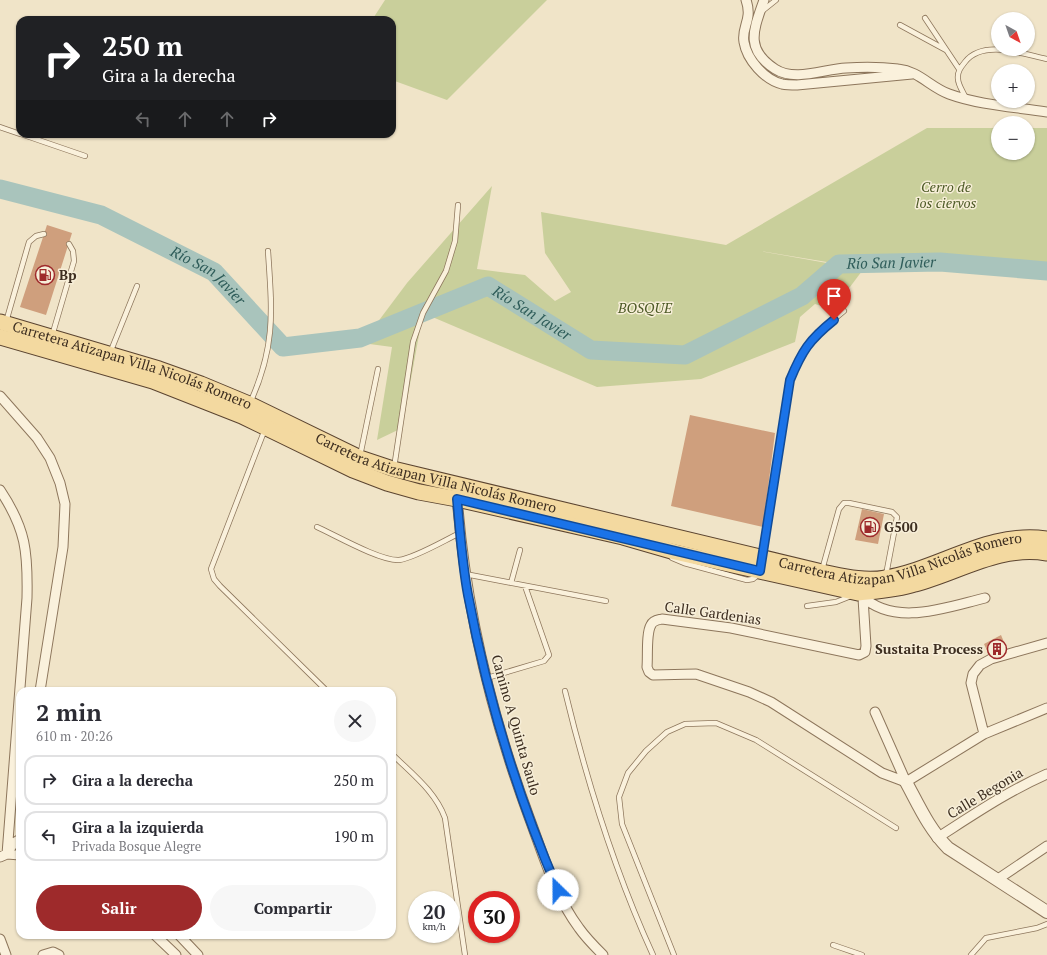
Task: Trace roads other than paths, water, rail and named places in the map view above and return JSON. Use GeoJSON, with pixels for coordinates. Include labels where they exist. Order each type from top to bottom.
{"type":"FeatureCollection","features":[{"type":"Feature","properties":{"kind":"main road","name":"Carretera Atizapan Villa Nicolás Romero"},"geometry":{"type":"LineString","coordinates":[[2,330],[50,344],[195,396],[265,427],[353,470],[387,483],[419,492],[457,499],[623,537],[675,552],[822,572],[868,580],[912,572],[1001,540],[1035,537],[1047,539]]}},
{"type":"Feature","properties":{"kind":"main road","name":"Carretera Atizapan Villa Nicolás Romero"},"geometry":{"type":"LineString","coordinates":[[50,344],[109,354],[200,384],[249,404],[360,458],[393,470],[456,483],[761,564],[861,596],[916,584],[975,562],[1002,554],[1034,551],[1047,553]]}},
{"type":"Feature","properties":{"kind":"street"},"geometry":{"type":"LineString","coordinates":[[746,0],[749,18],[744,41],[748,54],[757,67],[770,79],[781,84],[797,85],[916,73]]}},
{"type":"Feature","properties":{"kind":"street"},"geometry":{"type":"LineString","coordinates":[[764,0],[753,38],[765,61],[781,72],[799,75],[846,68],[898,69],[916,73],[948,94],[966,99],[1047,112]]}},
{"type":"Feature","properties":{"kind":"street"},"geometry":{"type":"LineString","coordinates":[[0,396],[37,438],[50,458],[60,483],[65,504],[63,547],[41,687]]}},
{"type":"Feature","properties":{"kind":"street","name":"Camino A Quinta Saulo"},"geometry":{"type":"LineString","coordinates":[[456,483],[460,533],[468,595],[487,678],[517,783],[562,900],[578,928],[603,955]]}},
{"type":"Feature","properties":{"kind":"street"},"geometry":{"type":"LineString","coordinates":[[0,490],[20,526],[26,550],[27,598],[19,687]]}},
{"type":"Feature","properties":{"kind":"street"},"geometry":{"type":"LineString","coordinates":[[861,596],[879,607],[897,613],[918,613],[985,598]]}},
{"type":"Feature","properties":{"kind":"street","name":"Calle Gardenias"},"geometry":{"type":"LineString","coordinates":[[861,596],[866,646],[865,652],[859,655],[731,628],[662,619],[656,620],[651,624],[648,667],[653,675],[696,674],[749,692],[771,702],[882,773],[906,782]]}},
{"type":"Feature","properties":{"kind":"street"},"geometry":{"type":"LineString","coordinates":[[984,734],[971,684],[973,674],[980,665],[991,659],[1047,643]]}},
{"type":"Feature","properties":{"kind":"street"},"geometry":{"type":"LineString","coordinates":[[906,782],[984,734],[1047,708]]}},
{"type":"Feature","properties":{"kind":"street"},"geometry":{"type":"LineString","coordinates":[[875,712],[906,782],[928,825],[938,838],[948,848],[1047,912]]}},
{"type":"Feature","properties":{"kind":"street"},"geometry":{"type":"LineString","coordinates":[[3,855],[16,716]]}},
{"type":"Feature","properties":{"kind":"street","name":"Calle Begonia"},"geometry":{"type":"LineString","coordinates":[[938,838],[998,800],[1047,774]]}},
{"type":"Feature","properties":{"kind":"street"},"geometry":{"type":"LineString","coordinates":[[3,855],[16,842]]}},
{"type":"Feature","properties":{"kind":"street"},"geometry":{"type":"LineString","coordinates":[[998,879],[1047,846]]}},
{"type":"Feature","properties":{"kind":"street"},"geometry":{"type":"LineString","coordinates":[[3,855],[16,855]]}},
{"type":"Feature","properties":{"kind":"street"},"geometry":{"type":"LineString","coordinates":[[0,938],[3,952]]}},
{"type":"Feature","properties":{"kind":"street"},"geometry":{"type":"LineString","coordinates":[[159,939],[176,955]]}},
{"type":"Feature","properties":{"kind":"street"},"geometry":{"type":"LineString","coordinates":[[183,939],[198,955]]}},
{"type":"Feature","properties":{"kind":"street"},"geometry":{"type":"LineString","coordinates":[[43,955],[53,952],[60,955]]}},
{"type":"Feature","properties":{"kind":"lane"},"geometry":{"type":"LineString","coordinates":[[760,13],[776,0]]}},
{"type":"Feature","properties":{"kind":"lane"},"geometry":{"type":"LineString","coordinates":[[925,18],[960,69]]}},
{"type":"Feature","properties":{"kind":"lane"},"geometry":{"type":"LineString","coordinates":[[900,25],[947,51]]}},
{"type":"Feature","properties":{"kind":"lane"},"geometry":{"type":"LineString","coordinates":[[966,99],[958,79],[960,69],[968,59],[979,52],[992,49],[1047,59]]}},
{"type":"Feature","properties":{"kind":"lane"},"geometry":{"type":"LineString","coordinates":[[0,127],[16,133]]}},
{"type":"Feature","properties":{"kind":"lane"},"geometry":{"type":"LineString","coordinates":[[32,138],[85,156]]}},
{"type":"Feature","properties":{"kind":"lane"},"geometry":{"type":"LineString","coordinates":[[393,470],[413,342],[423,313],[446,271],[455,241],[458,205]]}},
{"type":"Feature","properties":{"kind":"lane"},"geometry":{"type":"LineString","coordinates":[[2,330],[29,242],[36,236],[44,234]]}},
{"type":"Feature","properties":{"kind":"lane"},"geometry":{"type":"LineString","coordinates":[[50,344],[74,261],[73,251],[69,244]]}},
{"type":"Feature","properties":{"kind":"lane"},"geometry":{"type":"LineString","coordinates":[[249,404],[260,381],[271,334],[272,311],[268,251]]}},
{"type":"Feature","properties":{"kind":"lane"},"geometry":{"type":"LineString","coordinates":[[109,354],[137,286]]}},
{"type":"Feature","properties":{"kind":"lane"},"geometry":{"type":"LineString","coordinates":[[761,564],[790,380],[799,359],[814,336],[844,311]]}},
{"type":"Feature","properties":{"kind":"lane"},"geometry":{"type":"LineString","coordinates":[[360,458],[378,369]]}},
{"type":"Feature","properties":{"kind":"lane"},"geometry":{"type":"LineString","coordinates":[[265,427],[211,569],[214,579],[220,586],[323,687]]}},
{"type":"Feature","properties":{"kind":"lane"},"geometry":{"type":"LineString","coordinates":[[419,492],[424,477]]}},
{"type":"Feature","properties":{"kind":"lane"},"geometry":{"type":"LineString","coordinates":[[822,572],[839,509],[844,503],[849,503],[892,512],[898,517],[885,578]]}},
{"type":"Feature","properties":{"kind":"lane"},"geometry":{"type":"LineString","coordinates":[[317,527],[383,558],[398,560],[412,556],[460,533]]}},
{"type":"Feature","properties":{"kind":"lane"},"geometry":{"type":"LineString","coordinates":[[511,583],[520,550]]}},
{"type":"Feature","properties":{"kind":"lane"},"geometry":{"type":"LineString","coordinates":[[465,574],[606,601]]}},
{"type":"Feature","properties":{"kind":"lane"},"geometry":{"type":"LineString","coordinates":[[487,678],[544,661],[550,655],[525,586]]}},
{"type":"Feature","properties":{"kind":"lane"},"geometry":{"type":"LineString","coordinates":[[807,606],[836,602],[861,596]]}},
{"type":"Feature","properties":{"kind":"lane"},"geometry":{"type":"LineString","coordinates":[[565,691],[584,768],[608,844],[636,918],[653,955]]}},
{"type":"Feature","properties":{"kind":"lane"},"geometry":{"type":"LineString","coordinates":[[674,955],[622,824],[619,797],[628,773],[646,751],[667,732],[685,724],[716,723],[756,740],[896,828]]}},
{"type":"Feature","properties":{"kind":"lane"},"geometry":{"type":"LineString","coordinates":[[396,758],[431,792],[440,804],[445,818],[465,955]]}},
{"type":"Feature","properties":{"kind":"lane"},"geometry":{"type":"LineString","coordinates":[[971,955],[986,938],[1037,928],[1047,924]]}},
{"type":"Feature","properties":{"kind":"lane"},"geometry":{"type":"LineString","coordinates":[[833,945],[862,955]]}},
{"type":"Feature","properties":{"kind":"waterway","name":"Río San Javier"},"geometry":{"type":"LineString","coordinates":[[0,189],[101,215],[214,272],[283,347],[360,338],[488,286],[591,350],[685,355],[802,296],[839,264],[940,262],[1047,271]]}},
{"type":"Feature","properties":{"kind":"place","name":"Bp"},"geometry":{"type":"Point","coordinates":[45,275]}},
{"type":"Feature","properties":{"kind":"place","name":"G500"},"geometry":{"type":"Point","coordinates":[870,527]}},
{"type":"Feature","properties":{"kind":"place","name":"Sustaita Process"},"geometry":{"type":"Point","coordinates":[997,649]}},
{"type":"Feature","properties":{"kind":"park label","name":"Cerro de los ciervos"},"geometry":{"type":"Point","coordinates":[946,196]}},
{"type":"Feature","properties":{"kind":"park label","name":"BOSQUE"},"geometry":{"type":"Point","coordinates":[645,308]}}]}
